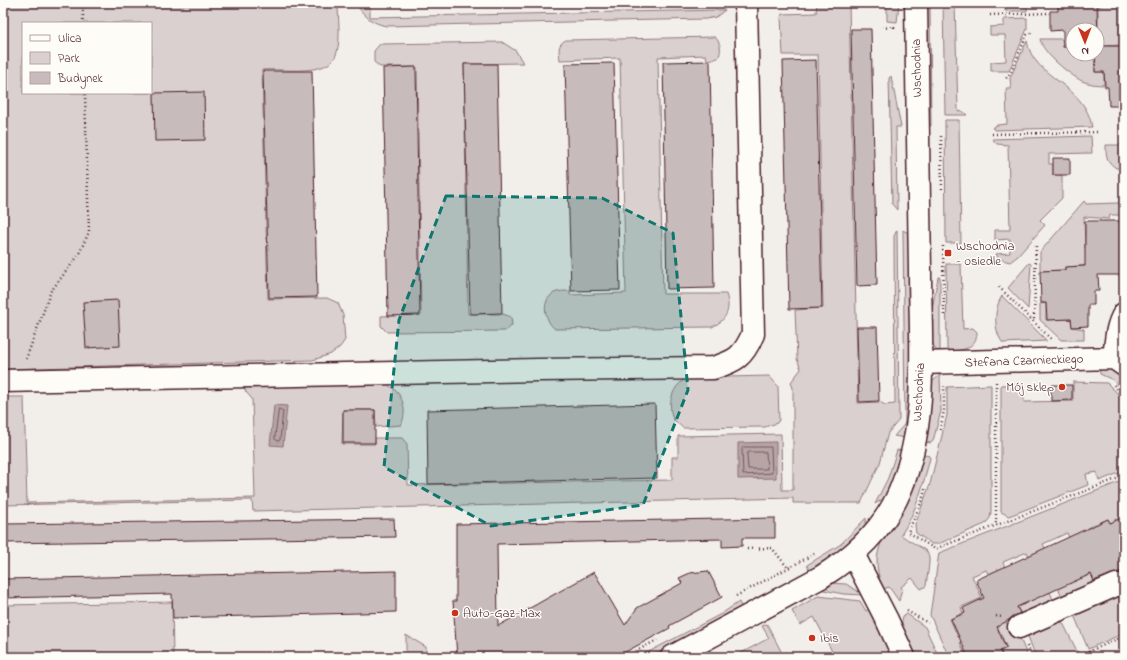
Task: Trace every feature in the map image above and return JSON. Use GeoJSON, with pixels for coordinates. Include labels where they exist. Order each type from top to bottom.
{"type":"FeatureCollection","features":[{"type":"Feature","properties":{"kind":"street"},"geometry":{"type":"LineString","coordinates":[[12,381],[538,370],[712,368],[733,362],[746,349],[753,334],[746,3]]}},
{"type":"Feature","properties":{"kind":"street","name":"Wschodnia"},"geometry":{"type":"LineString","coordinates":[[672,657],[821,577],[854,554],[886,518],[906,476],[918,424],[921,363],[916,3]]}},
{"type":"Feature","properties":{"kind":"street"},"geometry":{"type":"LineString","coordinates":[[1121,362],[1117,336],[1124,314]]}},
{"type":"Feature","properties":{"kind":"street","name":"Stefana Czarnieckiego"},"geometry":{"type":"LineString","coordinates":[[921,363],[1121,362]]}},
{"type":"Feature","properties":{"kind":"street"},"geometry":{"type":"LineString","coordinates":[[854,554],[904,657]]}},
{"type":"Feature","properties":{"kind":"street"},"geometry":{"type":"LineString","coordinates":[[1019,627],[1116,585],[1124,585]]}},
{"type":"Feature","properties":{"kind":"path"},"geometry":{"type":"LineString","coordinates":[[83,3],[83,22]]}},
{"type":"Feature","properties":{"kind":"path"},"geometry":{"type":"LineString","coordinates":[[990,16],[1050,13]]}},
{"type":"Feature","properties":{"kind":"path"},"geometry":{"type":"LineString","coordinates":[[1006,78],[1010,74],[1027,35],[1033,32]]}},
{"type":"Feature","properties":{"kind":"path"},"geometry":{"type":"LineString","coordinates":[[12,381],[27,353],[52,291],[78,256],[89,232],[85,94]]}},
{"type":"Feature","properties":{"kind":"path"},"geometry":{"type":"LineString","coordinates":[[992,134],[1100,132]]}},
{"type":"Feature","properties":{"kind":"path"},"geometry":{"type":"LineString","coordinates":[[1034,320],[1036,246]]}},
{"type":"Feature","properties":{"kind":"path"},"geometry":{"type":"LineString","coordinates":[[999,287],[1034,320],[1054,342]]}},
{"type":"Feature","properties":{"kind":"path"},"geometry":{"type":"LineString","coordinates":[[996,382],[996,526]]}},
{"type":"Feature","properties":{"kind":"path"},"geometry":{"type":"LineString","coordinates":[[913,536],[935,550],[1124,476]]}},
{"type":"Feature","properties":{"kind":"path"},"geometry":{"type":"LineString","coordinates":[[747,549],[772,548],[788,568]]}},
{"type":"Feature","properties":{"kind":"path"},"geometry":{"type":"LineString","coordinates":[[734,597],[817,552]]}},
{"type":"Feature","properties":{"kind":"path"},"geometry":{"type":"LineString","coordinates":[[902,607],[928,623]]}},
{"type":"Feature","properties":{"kind":"path"},"geometry":{"type":"LineString","coordinates":[[1077,657],[1124,636]]}},
{"type":"Feature","properties":{"kind":"path"},"geometry":{"type":"LineString","coordinates":[[625,657],[662,638]]}},
{"type":"Feature","properties":{"kind":"path"},"geometry":{"type":"LineString","coordinates":[[1089,651],[1092,657]]}},
{"type":"Feature","properties":{"kind":"highlighted area"},"geometry":{"type":"Polygon","coordinates":[[[446,196],[602,198],[673,233],[688,390],[643,505],[491,526],[384,467],[399,320],[446,196]]]}},
{"type":"Feature","properties":{"kind":"green space"},"geometry":{"type":"Polygon","coordinates":[[[3,3],[338,3],[339,40],[337,52],[333,60],[326,66],[316,69],[262,70],[268,299],[327,298],[338,303],[343,315],[345,340],[340,347],[331,354],[313,360],[3,369],[3,3]]]}},
{"type":"Feature","properties":{"kind":"green space"},"geometry":{"type":"Polygon","coordinates":[[[356,3],[370,3],[370,17],[725,10],[716,17],[706,19],[386,26],[376,23],[368,18],[356,3]]]}},
{"type":"Feature","properties":{"kind":"green space"},"geometry":{"type":"Polygon","coordinates":[[[817,3],[849,3],[858,403],[880,402],[885,405],[895,404],[894,236],[897,230],[899,420],[888,433],[880,463],[861,503],[793,503],[793,498],[253,511],[252,500],[3,505],[3,397],[24,397],[27,503],[255,498],[252,399],[244,387],[382,383],[394,389],[402,400],[404,412],[401,425],[376,427],[375,410],[343,410],[342,444],[375,444],[375,438],[402,438],[407,444],[408,485],[672,480],[672,457],[678,457],[678,436],[781,434],[782,490],[793,490],[793,388],[791,382],[801,369],[797,359],[795,310],[823,308],[818,55],[783,55],[781,18],[782,14],[816,13],[817,3]]]}},
{"type":"Feature","properties":{"kind":"green space"},"geometry":{"type":"Polygon","coordinates":[[[887,3],[899,3],[897,22],[887,21],[887,3]]]}},
{"type":"Feature","properties":{"kind":"green space"},"geometry":{"type":"Polygon","coordinates":[[[926,3],[930,3],[931,126],[928,126],[926,3]]]}},
{"type":"Feature","properties":{"kind":"green space"},"geometry":{"type":"Polygon","coordinates":[[[943,3],[955,3],[958,111],[964,112],[967,115],[945,115],[943,3]]]}},
{"type":"Feature","properties":{"kind":"green space"},"geometry":{"type":"Polygon","coordinates":[[[1005,3],[1027,3],[1027,11],[1005,11],[1005,3]]]}},
{"type":"Feature","properties":{"kind":"green space"},"geometry":{"type":"Polygon","coordinates":[[[1101,3],[1124,3],[1124,45],[1105,46],[1105,22],[1098,22],[1098,6],[1101,6],[1101,3]]]}},
{"type":"Feature","properties":{"kind":"green space"},"geometry":{"type":"Polygon","coordinates":[[[1027,18],[1027,29],[1009,71],[991,71],[991,62],[1006,61],[1005,35],[990,35],[990,27],[1004,26],[1004,19],[1027,18]]]}},
{"type":"Feature","properties":{"kind":"green space"},"geometry":{"type":"Polygon","coordinates":[[[715,37],[719,42],[720,47],[718,58],[707,60],[706,55],[658,57],[663,294],[726,294],[728,309],[726,314],[721,321],[712,327],[555,329],[549,321],[546,311],[547,301],[554,293],[560,291],[570,291],[570,295],[626,293],[620,58],[560,60],[559,51],[561,44],[566,40],[715,37]]]}},
{"type":"Feature","properties":{"kind":"green space"},"geometry":{"type":"Polygon","coordinates":[[[1040,39],[1062,39],[1063,47],[1065,47],[1065,62],[1094,62],[1095,72],[1104,72],[1104,85],[1085,82],[1077,78],[1057,63],[1042,45],[1040,39]]]}},
{"type":"Feature","properties":{"kind":"green space"},"geometry":{"type":"Polygon","coordinates":[[[1027,41],[1031,54],[1039,64],[1080,100],[1087,112],[1092,127],[995,130],[992,128],[997,125],[1007,124],[1006,89],[1011,89],[1010,78],[1027,41]]]}},
{"type":"Feature","properties":{"kind":"green space"},"geometry":{"type":"Polygon","coordinates":[[[502,42],[516,51],[523,63],[464,64],[468,314],[503,314],[511,317],[512,325],[505,331],[387,332],[381,326],[381,316],[421,315],[417,67],[380,67],[374,62],[374,51],[380,44],[502,42]]]}},
{"type":"Feature","properties":{"kind":"green space"},"geometry":{"type":"Polygon","coordinates":[[[891,76],[901,127],[896,127],[897,210],[892,204],[889,78],[891,76]]]}},
{"type":"Feature","properties":{"kind":"green space"},"geometry":{"type":"Polygon","coordinates":[[[945,120],[959,120],[961,243],[946,243],[945,120]]]}},
{"type":"Feature","properties":{"kind":"green space"},"geometry":{"type":"Polygon","coordinates":[[[1091,136],[1092,153],[1049,154],[1049,164],[1053,164],[1053,175],[1062,175],[1062,198],[1040,220],[1045,225],[1018,256],[1010,262],[999,259],[996,254],[1010,253],[1010,239],[995,240],[995,230],[1010,230],[1008,145],[997,144],[992,139],[1091,136]]]}},
{"type":"Feature","properties":{"kind":"green space"},"geometry":{"type":"Polygon","coordinates":[[[1106,145],[1124,145],[1124,168],[1116,168],[1108,161],[1106,145]]]}},
{"type":"Feature","properties":{"kind":"green space"},"geometry":{"type":"Polygon","coordinates":[[[1119,198],[1124,198],[1124,215],[1110,215],[1109,219],[1084,217],[1085,248],[1091,265],[1065,267],[1065,270],[1040,271],[1040,252],[1084,201],[1086,204],[1119,203],[1119,198]]]}},
{"type":"Feature","properties":{"kind":"green space"},"geometry":{"type":"Polygon","coordinates":[[[903,230],[908,233],[910,238],[911,313],[910,388],[905,438],[894,436],[904,425],[905,421],[903,230]]]}},
{"type":"Feature","properties":{"kind":"green space"},"geometry":{"type":"Polygon","coordinates":[[[1029,263],[1031,264],[1028,309],[1008,288],[1029,263]]]}},
{"type":"Feature","properties":{"kind":"green space"},"geometry":{"type":"Polygon","coordinates":[[[946,264],[961,264],[963,329],[973,328],[977,332],[974,342],[971,345],[957,351],[947,349],[946,264]]]}},
{"type":"Feature","properties":{"kind":"green space"},"geometry":{"type":"Polygon","coordinates":[[[938,277],[940,277],[940,354],[935,348],[931,329],[931,318],[938,277]]]}},
{"type":"Feature","properties":{"kind":"green space"},"geometry":{"type":"Polygon","coordinates":[[[1002,296],[1047,341],[1003,343],[996,326],[997,307],[1002,296]]]}},
{"type":"Feature","properties":{"kind":"green space"},"geometry":{"type":"Polygon","coordinates":[[[1046,303],[1046,320],[1071,319],[1072,327],[1084,329],[1084,340],[1061,340],[1040,320],[1040,304],[1046,303]]]}},
{"type":"Feature","properties":{"kind":"green space"},"geometry":{"type":"Polygon","coordinates":[[[1099,367],[1113,370],[1124,378],[1124,393],[1113,380],[1100,374],[1099,367]]]}},
{"type":"Feature","properties":{"kind":"green space"},"geometry":{"type":"Polygon","coordinates":[[[940,375],[941,411],[933,441],[931,443],[925,442],[932,382],[940,375]]]}},
{"type":"Feature","properties":{"kind":"green space"},"geometry":{"type":"Polygon","coordinates":[[[769,376],[778,386],[779,420],[777,423],[765,427],[683,428],[673,419],[671,413],[672,396],[682,381],[687,378],[769,376]]]}},
{"type":"Feature","properties":{"kind":"green space"},"geometry":{"type":"Polygon","coordinates":[[[1073,382],[1107,383],[1120,396],[1124,406],[1124,471],[1099,481],[1097,472],[1086,474],[1088,485],[1009,516],[1001,512],[1001,385],[1023,384],[1024,402],[1073,401],[1073,382]]]}},
{"type":"Feature","properties":{"kind":"green space"},"geometry":{"type":"Polygon","coordinates":[[[991,385],[990,518],[985,524],[938,544],[932,544],[916,533],[915,525],[930,484],[947,415],[947,387],[991,385]]]}},
{"type":"Feature","properties":{"kind":"green space"},"geometry":{"type":"Polygon","coordinates":[[[897,450],[903,451],[896,473],[886,497],[875,504],[888,478],[897,450]]]}},
{"type":"Feature","properties":{"kind":"green space"},"geometry":{"type":"Polygon","coordinates":[[[922,454],[929,456],[930,458],[915,507],[907,526],[901,535],[924,549],[929,557],[926,586],[921,589],[912,578],[901,587],[903,590],[899,601],[889,587],[883,589],[877,562],[878,552],[888,525],[922,454]]]}},
{"type":"Feature","properties":{"kind":"green space"},"geometry":{"type":"Polygon","coordinates":[[[1124,480],[1124,516],[1114,520],[1115,524],[1111,525],[1108,519],[1087,528],[1090,536],[1072,544],[1067,533],[1043,544],[1048,554],[1031,561],[1027,552],[1003,562],[1007,572],[991,579],[986,570],[972,576],[982,598],[961,607],[963,613],[950,619],[958,637],[961,636],[963,640],[960,642],[966,657],[949,657],[930,615],[939,553],[1124,480]]]}},
{"type":"Feature","properties":{"kind":"green space"},"geometry":{"type":"Polygon","coordinates":[[[866,518],[866,527],[836,555],[810,572],[807,565],[841,544],[866,518]]]}},
{"type":"Feature","properties":{"kind":"green space"},"geometry":{"type":"Polygon","coordinates":[[[1091,574],[1096,586],[1064,601],[1058,588],[1091,574]]]}},
{"type":"Feature","properties":{"kind":"green space"},"geometry":{"type":"Polygon","coordinates":[[[830,583],[846,584],[864,595],[843,594],[819,589],[830,583]]]}},
{"type":"Feature","properties":{"kind":"green space"},"geometry":{"type":"Polygon","coordinates":[[[1050,592],[1055,605],[1024,619],[1017,607],[1025,604],[1023,600],[1050,592]]]}},
{"type":"Feature","properties":{"kind":"green space"},"geometry":{"type":"Polygon","coordinates":[[[1118,594],[1124,597],[1124,633],[1088,649],[1074,615],[1118,594]]]}},
{"type":"Feature","properties":{"kind":"green space"},"geometry":{"type":"Polygon","coordinates":[[[818,596],[860,601],[866,611],[871,608],[894,657],[835,657],[814,617],[800,625],[792,611],[818,596]]]}},
{"type":"Feature","properties":{"kind":"green space"},"geometry":{"type":"Polygon","coordinates":[[[172,602],[173,657],[3,657],[3,605],[172,602]]]}},
{"type":"Feature","properties":{"kind":"green space"},"geometry":{"type":"Polygon","coordinates":[[[739,602],[742,608],[650,657],[639,657],[721,614],[739,602]]]}},
{"type":"Feature","properties":{"kind":"green space"},"geometry":{"type":"Polygon","coordinates":[[[907,614],[925,627],[939,657],[915,657],[901,626],[903,616],[907,614]]]}},
{"type":"Feature","properties":{"kind":"green space"},"geometry":{"type":"Polygon","coordinates":[[[999,619],[1016,629],[1028,657],[1003,657],[1001,651],[1007,648],[995,621],[999,619]]]}},
{"type":"Feature","properties":{"kind":"green space"},"geometry":{"type":"Polygon","coordinates":[[[1057,620],[1063,623],[1078,653],[1070,657],[1036,657],[1027,634],[1057,620]]]}},
{"type":"Feature","properties":{"kind":"green space"},"geometry":{"type":"Polygon","coordinates":[[[767,624],[784,657],[734,657],[769,638],[762,626],[767,624]]]}},
{"type":"Feature","properties":{"kind":"green space"},"geometry":{"type":"Polygon","coordinates":[[[406,635],[426,647],[426,657],[406,657],[406,635]]]}},
{"type":"Feature","properties":{"kind":"water"},"geometry":{"type":"Polygon","coordinates":[[[274,405],[287,406],[283,446],[270,445],[274,405]]]}},
{"type":"Feature","properties":{"kind":"water"},"geometry":{"type":"Polygon","coordinates":[[[776,442],[776,478],[738,479],[738,443],[776,442]]]}},
{"type":"Feature","properties":{"kind":"building"},"geometry":{"type":"Polygon","coordinates":[[[1058,3],[1097,3],[1097,22],[1065,22],[1065,47],[1063,47],[1063,30],[1050,31],[1050,11],[1058,11],[1058,3]]]}},
{"type":"Feature","properties":{"kind":"building"},"geometry":{"type":"Polygon","coordinates":[[[851,29],[871,29],[877,285],[857,286],[851,29]]]}},
{"type":"Feature","properties":{"kind":"building"},"geometry":{"type":"Polygon","coordinates":[[[1105,46],[1124,46],[1124,106],[1109,106],[1108,87],[1105,87],[1104,72],[1095,72],[1095,62],[1105,62],[1105,46]]]}},
{"type":"Feature","properties":{"kind":"building"},"geometry":{"type":"Polygon","coordinates":[[[816,60],[822,308],[789,309],[783,61],[816,60]]]}},
{"type":"Feature","properties":{"kind":"building"},"geometry":{"type":"Polygon","coordinates":[[[710,61],[714,288],[667,289],[663,62],[710,61]]]}},
{"type":"Feature","properties":{"kind":"building"},"geometry":{"type":"Polygon","coordinates":[[[614,63],[620,290],[571,291],[565,64],[614,63]]]}},
{"type":"Feature","properties":{"kind":"building"},"geometry":{"type":"Polygon","coordinates":[[[464,64],[497,64],[502,313],[470,314],[464,64]]]}},
{"type":"Feature","properties":{"kind":"building"},"geometry":{"type":"Polygon","coordinates":[[[416,67],[420,315],[388,316],[383,68],[416,67]]]}},
{"type":"Feature","properties":{"kind":"building"},"geometry":{"type":"Polygon","coordinates":[[[263,71],[312,71],[317,297],[269,298],[263,71]]]}},
{"type":"Feature","properties":{"kind":"building"},"geometry":{"type":"Polygon","coordinates":[[[204,92],[205,140],[155,141],[154,93],[204,92]]]}},
{"type":"Feature","properties":{"kind":"building"},"geometry":{"type":"Polygon","coordinates":[[[1053,158],[1070,158],[1070,175],[1053,175],[1053,158]]]}},
{"type":"Feature","properties":{"kind":"building"},"geometry":{"type":"Polygon","coordinates":[[[1085,221],[1124,221],[1124,275],[1098,275],[1099,291],[1094,291],[1094,305],[1088,305],[1088,326],[1072,327],[1071,319],[1047,320],[1046,303],[1041,303],[1040,271],[1065,270],[1065,267],[1085,266],[1085,221]]]}},
{"type":"Feature","properties":{"kind":"building"},"geometry":{"type":"Polygon","coordinates":[[[118,300],[120,346],[86,348],[83,302],[118,300]]]}},
{"type":"Feature","properties":{"kind":"building"},"geometry":{"type":"Polygon","coordinates":[[[857,327],[877,327],[879,401],[859,402],[857,327]]]}},
{"type":"Feature","properties":{"kind":"building"},"geometry":{"type":"Polygon","coordinates":[[[1051,385],[1072,385],[1072,400],[1051,401],[1051,385]]]}},
{"type":"Feature","properties":{"kind":"building"},"geometry":{"type":"Polygon","coordinates":[[[655,404],[657,478],[428,484],[427,410],[655,404]]]}},
{"type":"Feature","properties":{"kind":"building"},"geometry":{"type":"Polygon","coordinates":[[[343,410],[375,410],[375,443],[343,443],[343,410]]]}},
{"type":"Feature","properties":{"kind":"building"},"geometry":{"type":"Polygon","coordinates":[[[1124,517],[1124,570],[1094,581],[1091,574],[1017,607],[1020,613],[997,627],[1006,648],[1000,651],[1003,657],[968,657],[951,619],[965,613],[963,608],[984,598],[976,580],[1108,519],[1110,523],[1124,517]]]}},
{"type":"Feature","properties":{"kind":"building"},"geometry":{"type":"Polygon","coordinates":[[[775,518],[775,538],[742,538],[742,546],[722,547],[722,539],[497,544],[498,626],[594,572],[625,625],[637,608],[682,583],[679,578],[690,573],[708,571],[722,597],[669,626],[670,628],[616,657],[457,657],[453,601],[456,601],[456,524],[775,518]]]}},
{"type":"Feature","properties":{"kind":"building"},"geometry":{"type":"Polygon","coordinates":[[[394,519],[395,537],[3,543],[3,524],[394,519]]]}},
{"type":"Feature","properties":{"kind":"building"},"geometry":{"type":"Polygon","coordinates":[[[396,571],[396,612],[173,618],[172,594],[3,598],[3,579],[396,571]]]}},
{"type":"Feature","properties":{"kind":"place","name":"Wschodnia - osiedle"},"geometry":{"type":"Point","coordinates":[948,253]}},
{"type":"Feature","properties":{"kind":"place","name":"Mój sklep"},"geometry":{"type":"Point","coordinates":[1062,387]}},
{"type":"Feature","properties":{"kind":"place","name":"Auto-Gaz-Max"},"geometry":{"type":"Point","coordinates":[455,613]}},
{"type":"Feature","properties":{"kind":"place","name":"Ibis"},"geometry":{"type":"Point","coordinates":[812,638]}}]}
